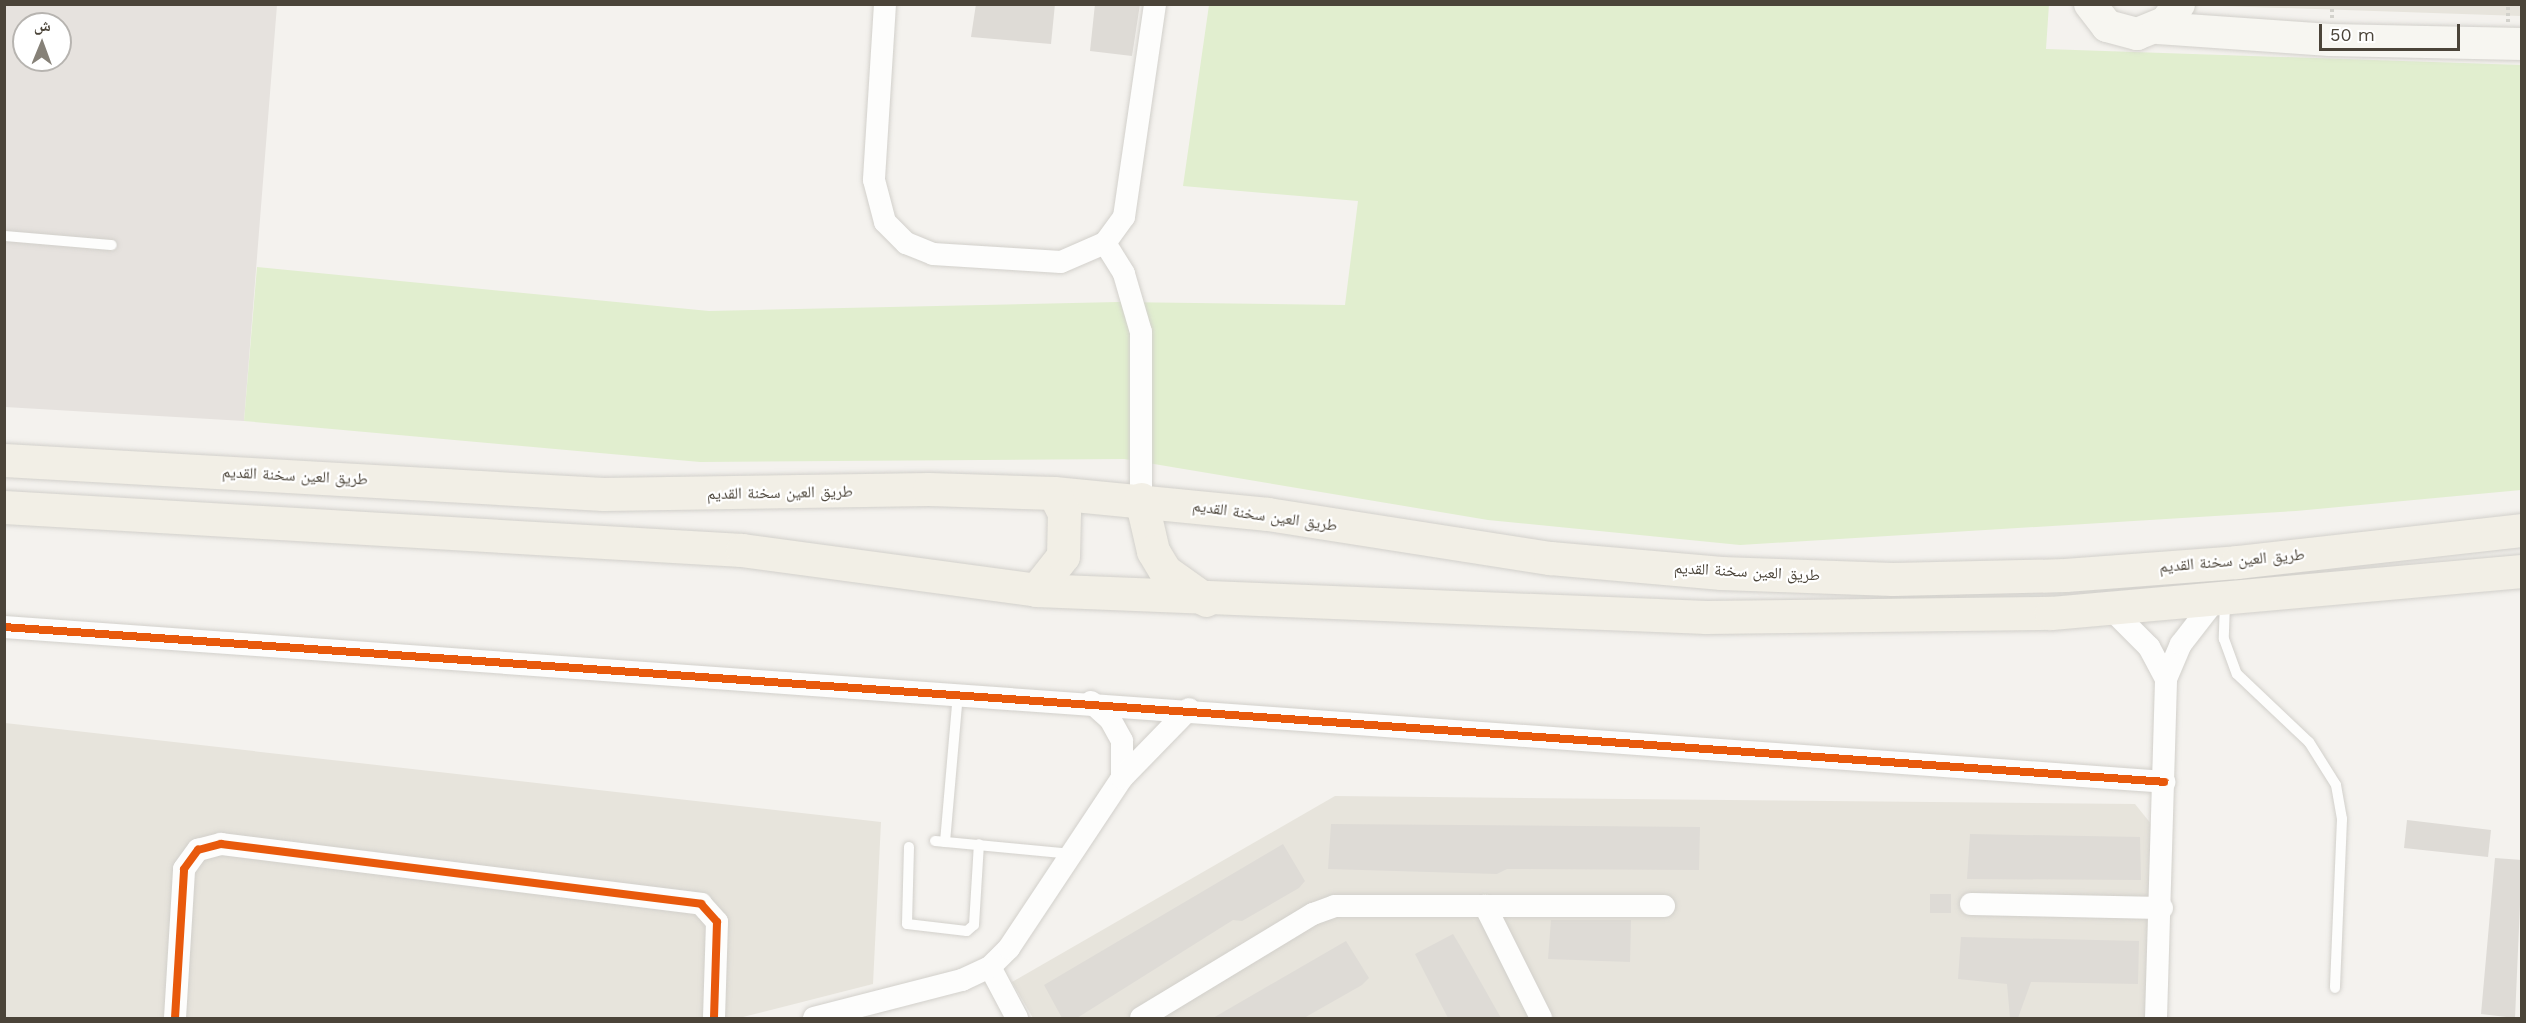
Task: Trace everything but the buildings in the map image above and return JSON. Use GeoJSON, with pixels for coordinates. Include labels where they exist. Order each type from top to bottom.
{"type":"FeatureCollection","features":[{"type":"Feature","properties":{"kind":"main road"},"geometry":{"type":"LineString","coordinates":[[2090,4],[2116,31],[2138,34],[2214,18],[2522,44]]}},
{"type":"Feature","properties":{"kind":"main road"},"geometry":{"type":"LineString","coordinates":[[2158,28],[2179,4]]}},
{"type":"Feature","properties":{"kind":"main road","name":"طريق العين سخنة القديم"},"geometry":{"type":"LineString","coordinates":[[4,459],[603,494],[929,489],[1054,493],[1141,499],[1550,558],[1721,573],[1893,579],[2191,565],[2522,530]]}},
{"type":"Feature","properties":{"kind":"main road"},"geometry":{"type":"LineString","coordinates":[[1036,590],[1063,556],[1064,513],[1054,493]]}},
{"type":"Feature","properties":{"kind":"main road"},"geometry":{"type":"LineString","coordinates":[[1141,499],[1154,551],[1165,570],[1206,600]]}},
{"type":"Feature","properties":{"kind":"main road"},"geometry":{"type":"LineString","coordinates":[[4,507],[742,550],[1036,590],[1206,600],[1706,617],[2111,609],[2522,571]]}},
{"type":"Feature","properties":{"kind":"street"},"geometry":{"type":"LineString","coordinates":[[885,4],[874,180],[879,209],[895,233],[933,254],[1045,262],[1077,259],[1105,243],[1129,201],[1155,4]]}},
{"type":"Feature","properties":{"kind":"street"},"geometry":{"type":"LineString","coordinates":[[1105,243],[1124,274],[1141,332],[1141,499]]}},
{"type":"Feature","properties":{"kind":"street"},"geometry":{"type":"LineString","coordinates":[[2156,1018],[2162,908],[2166,679],[2186,636],[2221,599]]}},
{"type":"Feature","properties":{"kind":"street"},"geometry":{"type":"LineString","coordinates":[[2111,609],[2144,640],[2166,679]]}},
{"type":"Feature","properties":{"kind":"street"},"geometry":{"type":"LineString","coordinates":[[4,627],[958,692],[2164,782]]}},
{"type":"Feature","properties":{"kind":"street"},"geometry":{"type":"LineString","coordinates":[[1091,702],[1117,729],[1124,753],[1122,778]]}},
{"type":"Feature","properties":{"kind":"street"},"geometry":{"type":"LineString","coordinates":[[814,1018],[962,980],[990,967],[1009,948],[1122,778],[1189,709]]}},
{"type":"Feature","properties":{"kind":"street"},"geometry":{"type":"LineString","coordinates":[[175,1018],[184,869],[198,850],[221,844],[701,904],[717,922],[714,1018]]}},
{"type":"Feature","properties":{"kind":"street"},"geometry":{"type":"LineString","coordinates":[[1971,904],[2162,908]]}},
{"type":"Feature","properties":{"kind":"street"},"geometry":{"type":"LineString","coordinates":[[1485,906],[1541,1018]]}},
{"type":"Feature","properties":{"kind":"street"},"geometry":{"type":"LineString","coordinates":[[1141,1018],[1324,909],[1664,906]]}},
{"type":"Feature","properties":{"kind":"street"},"geometry":{"type":"LineString","coordinates":[[990,967],[1012,1017]]}},
{"type":"Feature","properties":{"kind":"lane"},"geometry":{"type":"LineString","coordinates":[[4,236],[112,245]]}},
{"type":"Feature","properties":{"kind":"lane"},"geometry":{"type":"LineString","coordinates":[[2221,599],[2224,639],[2237,674],[2309,742],[2336,785],[2342,819],[2335,988]]}},
{"type":"Feature","properties":{"kind":"lane"},"geometry":{"type":"LineString","coordinates":[[958,692],[940,842],[1072,854]]}},
{"type":"Feature","properties":{"kind":"lane"},"geometry":{"type":"LineString","coordinates":[[909,847],[907,924],[967,931],[974,925],[979,844]]}},
{"type":"Feature","properties":{"kind":"shaded area"},"geometry":{"type":"Polygon","coordinates":[[[2521,4],[2521,16],[2193,5],[2521,4]]]}},
{"type":"Feature","properties":{"kind":"shaded area"},"geometry":{"type":"Polygon","coordinates":[[[4,5],[277,5],[244,421],[5,407],[4,5]]]}},
{"type":"Feature","properties":{"kind":"shaded area"},"geometry":{"type":"Polygon","coordinates":[[[5,723],[881,822],[873,984],[739,1018],[5,1018],[5,723]]]}},
{"type":"Feature","properties":{"kind":"shaded area"},"geometry":{"type":"Polygon","coordinates":[[[1335,796],[2135,804],[2156,830],[2146,1018],[1033,1018],[1012,982],[1335,796]]]}},
{"type":"Feature","properties":{"kind":"green space"},"geometry":{"type":"Polygon","coordinates":[[[2049,4],[2046,49],[2521,65],[2521,490],[2296,511],[1740,545],[1488,520],[1124,459],[700,462],[244,421],[257,267],[709,311],[1118,302],[1345,305],[1358,201],[1183,186],[1209,5],[2049,4]]]}},
{"type":"Feature","properties":{"kind":"cycle path"},"geometry":{"type":"LineString","coordinates":[[4,627],[2164,782]]}},
{"type":"Feature","properties":{"kind":"cycle path"},"geometry":{"type":"LineString","coordinates":[[175,1018],[184,869],[198,850],[221,844],[701,904],[717,922],[714,1018]]}}]}
